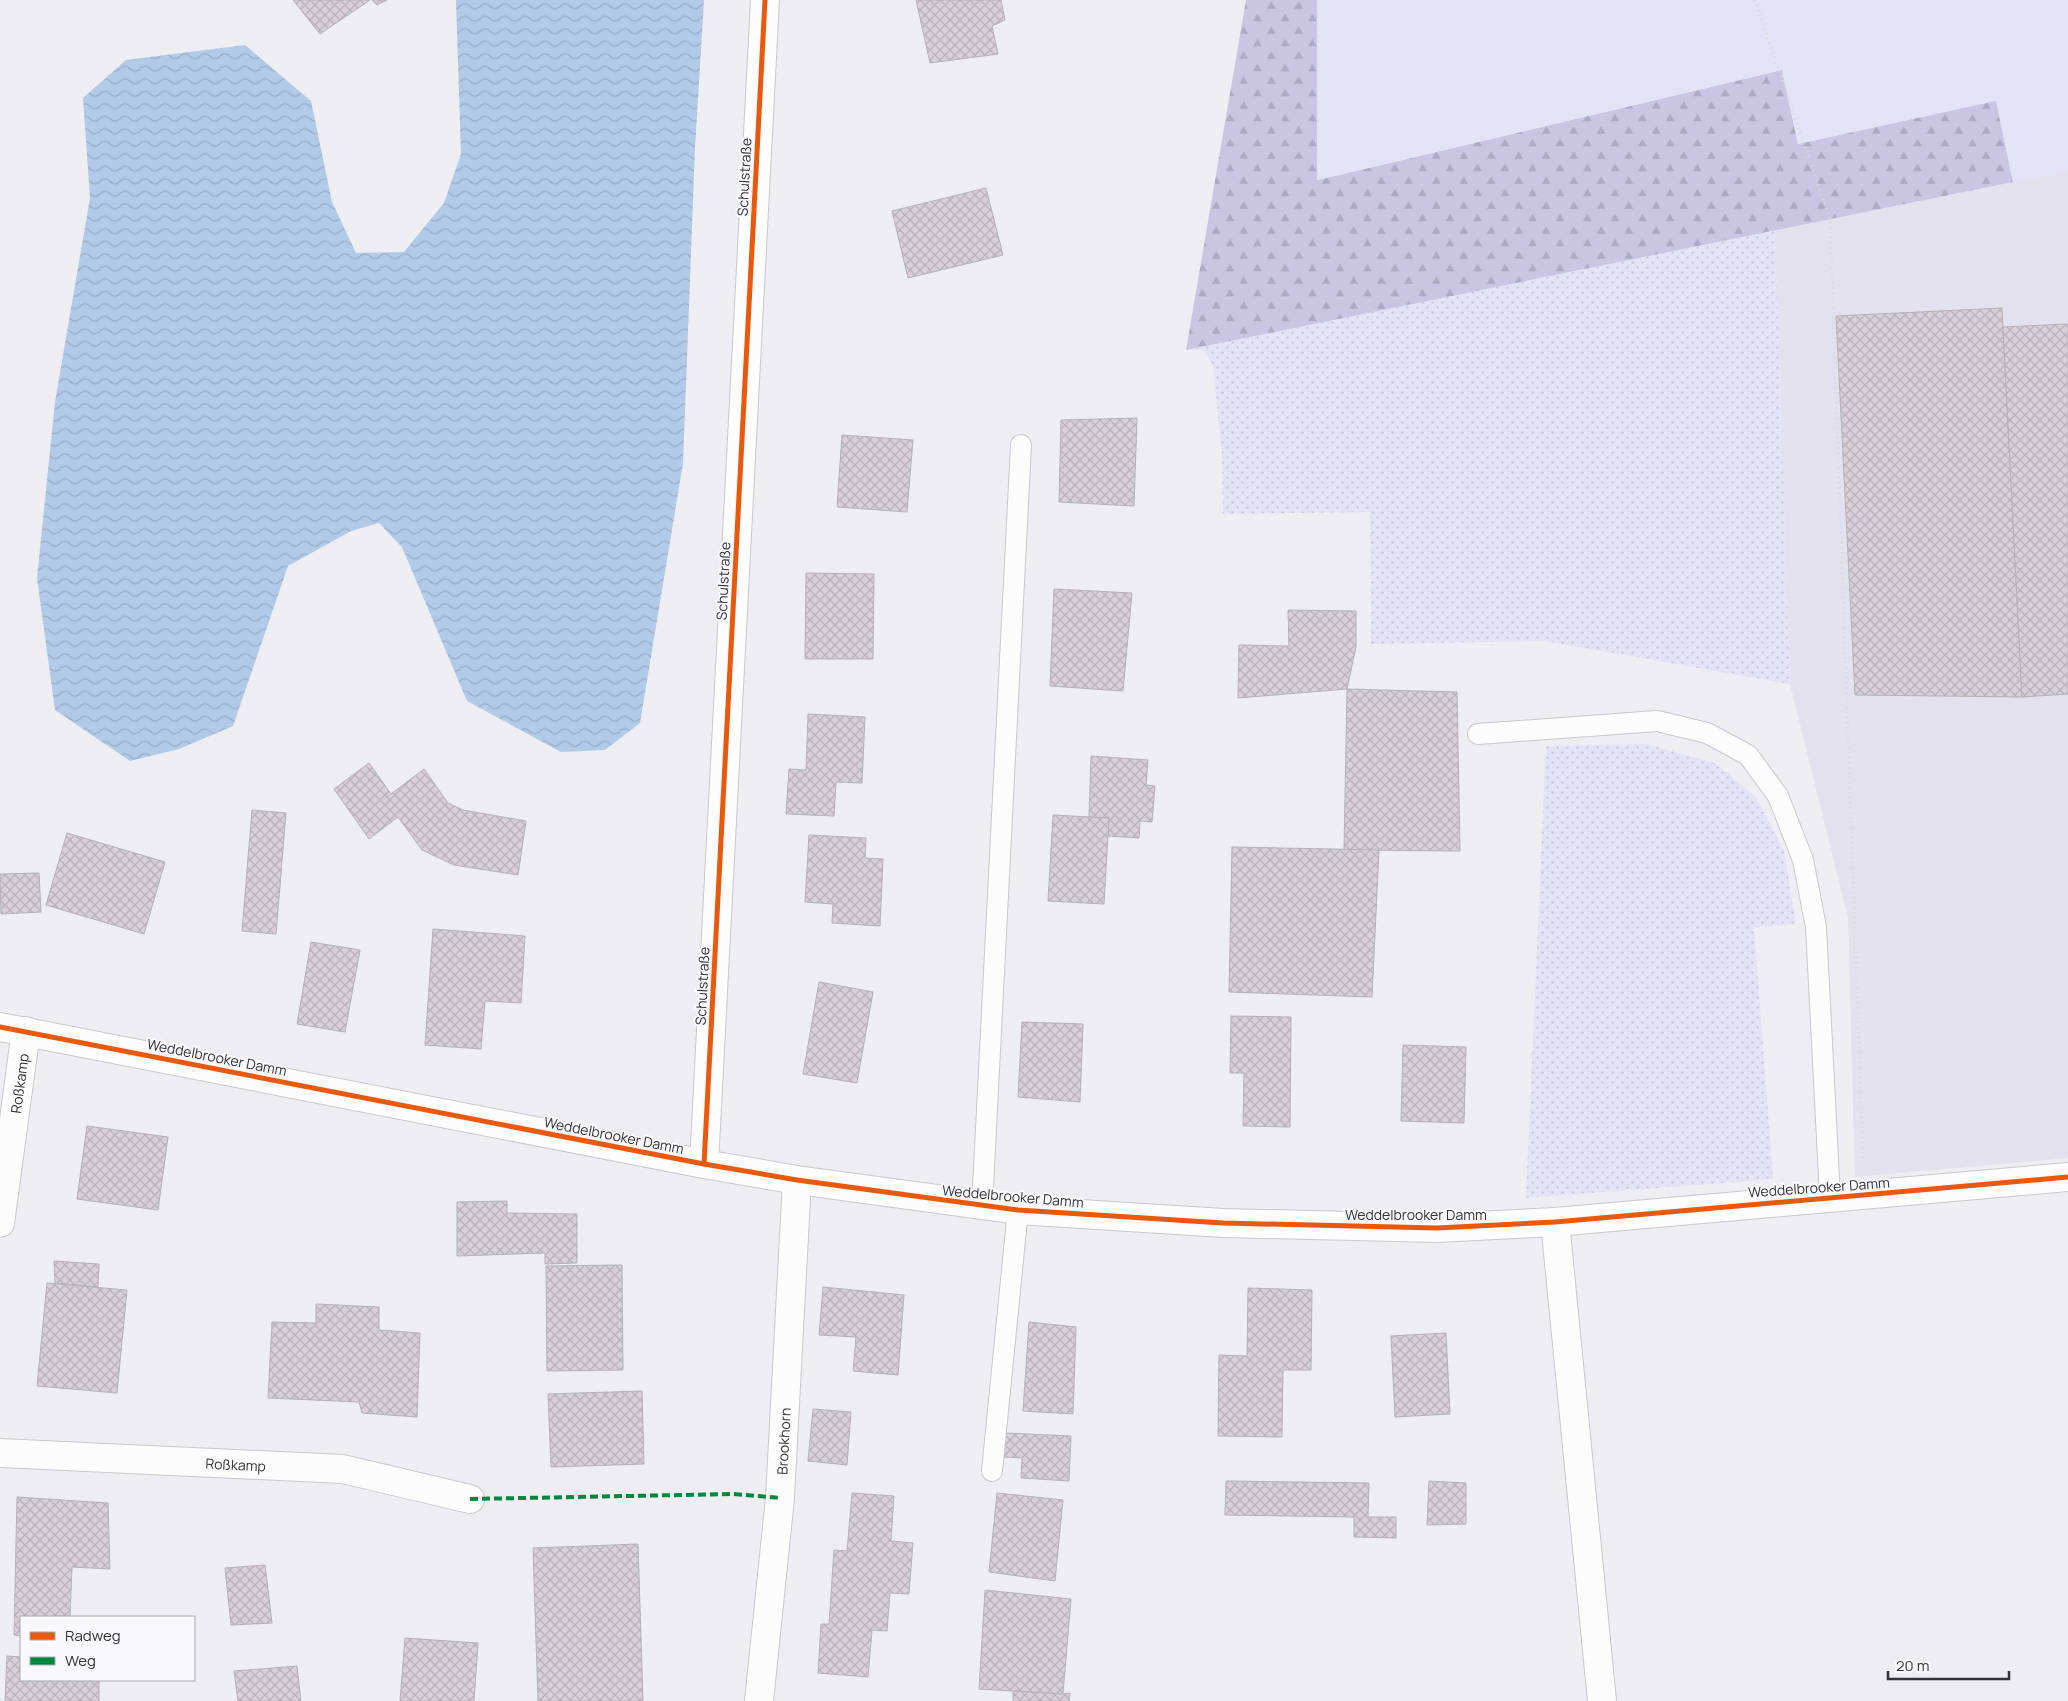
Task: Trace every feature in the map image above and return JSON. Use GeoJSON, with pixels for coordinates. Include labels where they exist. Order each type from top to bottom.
{"type":"FeatureCollection","features":[{"type":"Feature","properties":{"kind":"street","name":"Schulstraße"},"geometry":{"type":"LineString","coordinates":[[704,1164],[765,0]]}},
{"type":"Feature","properties":{"kind":"street","name":"Weddelbrooker Damm"},"geometry":{"type":"LineString","coordinates":[[13,1029],[704,1164],[797,1180],[982,1207],[1018,1210],[1223,1223],[1427,1228],[1555,1222],[2068,1177]]}},
{"type":"Feature","properties":{"kind":"street","name":"Roßkamp"},"geometry":{"type":"LineString","coordinates":[[0,1223],[13,1029]]}},
{"type":"Feature","properties":{"kind":"street","name":"Brookhorn"},"geometry":{"type":"LineString","coordinates":[[758,1701],[780,1498],[797,1180]]}},
{"type":"Feature","properties":{"kind":"street"},"geometry":{"type":"LineString","coordinates":[[1555,1222],[1602,1701]]}},
{"type":"Feature","properties":{"kind":"street","name":"Roßkamp"},"geometry":{"type":"LineString","coordinates":[[0,1453],[343,1469],[470,1500]]}},
{"type":"Feature","properties":{"kind":"lane"},"geometry":{"type":"LineString","coordinates":[[982,1207],[1021,445]]}},
{"type":"Feature","properties":{"kind":"lane"},"geometry":{"type":"LineString","coordinates":[[1478,734],[1657,721],[1707,733],[1748,755],[1778,796],[1803,860],[1816,927],[1830,1197]]}},
{"type":"Feature","properties":{"kind":"lane"},"geometry":{"type":"LineString","coordinates":[[992,1471],[1018,1210]]}},
{"type":"Feature","properties":{"kind":"path"},"geometry":{"type":"LineString","coordinates":[[1755,0],[1830,220],[1864,1196]]}},
{"type":"Feature","properties":{"kind":"shaded area"},"geometry":{"type":"Polygon","coordinates":[[[1317,0],[2068,0],[2068,171],[2013,182],[1996,101],[1798,144],[1782,70],[1317,180],[1317,0]]]}},
{"type":"Feature","properties":{"kind":"shaded area"},"geometry":{"type":"Polygon","coordinates":[[[2068,171],[2068,1158],[1855,1177],[1848,917],[1790,684],[1775,230],[2068,171]]]}},
{"type":"Feature","properties":{"kind":"shaded area"},"geometry":{"type":"Polygon","coordinates":[[[1775,230],[1790,684],[1545,641],[1371,644],[1370,512],[1223,514],[1222,455],[1213,366],[1205,350],[1186,350],[1775,230]]]}},
{"type":"Feature","properties":{"kind":"shaded area"},"geometry":{"type":"Polygon","coordinates":[[[1646,744],[1715,763],[1756,797],[1784,851],[1796,924],[1754,927],[1773,1179],[1526,1198],[1546,746],[1646,744]]]}},
{"type":"Feature","properties":{"kind":"green space"},"geometry":{"type":"Polygon","coordinates":[[[1246,0],[1317,0],[1318,180],[1782,70],[1798,144],[1996,100],[2013,182],[1186,350],[1246,0]]]}},
{"type":"Feature","properties":{"kind":"water"},"geometry":{"type":"Polygon","coordinates":[[[456,0],[704,0],[695,148],[683,463],[640,723],[605,750],[561,752],[467,701],[402,547],[379,523],[351,531],[288,566],[233,726],[179,749],[130,761],[55,710],[37,578],[55,402],[90,198],[83,98],[126,60],[245,45],[311,101],[332,202],[356,253],[404,252],[444,203],[461,154],[456,0]]]}},
{"type":"Feature","properties":{"kind":"building"},"geometry":{"type":"Polygon","coordinates":[[[293,0],[370,0],[320,34],[293,0]]]}},
{"type":"Feature","properties":{"kind":"building"},"geometry":{"type":"Polygon","coordinates":[[[372,0],[387,0],[377,5],[372,0]]]}},
{"type":"Feature","properties":{"kind":"building"},"geometry":{"type":"Polygon","coordinates":[[[916,0],[1001,0],[1005,20],[992,26],[998,54],[930,63],[916,0]]]}},
{"type":"Feature","properties":{"kind":"building"},"geometry":{"type":"Polygon","coordinates":[[[986,188],[1003,255],[908,278],[892,211],[986,188]]]}},
{"type":"Feature","properties":{"kind":"building"},"geometry":{"type":"Polygon","coordinates":[[[2002,308],[2022,697],[1855,695],[1836,316],[2002,308]]]}},
{"type":"Feature","properties":{"kind":"building"},"geometry":{"type":"Polygon","coordinates":[[[2068,324],[2068,694],[2022,697],[2003,327],[2068,324]]]}},
{"type":"Feature","properties":{"kind":"building"},"geometry":{"type":"Polygon","coordinates":[[[1137,418],[1134,506],[1059,502],[1061,420],[1137,418]]]}},
{"type":"Feature","properties":{"kind":"building"},"geometry":{"type":"Polygon","coordinates":[[[842,435],[913,440],[907,512],[837,507],[842,435]]]}},
{"type":"Feature","properties":{"kind":"building"},"geometry":{"type":"Polygon","coordinates":[[[806,573],[874,574],[873,659],[805,659],[806,573]]]}},
{"type":"Feature","properties":{"kind":"building"},"geometry":{"type":"Polygon","coordinates":[[[1054,589],[1132,593],[1123,691],[1050,686],[1054,589]]]}},
{"type":"Feature","properties":{"kind":"building"},"geometry":{"type":"Polygon","coordinates":[[[1288,610],[1356,611],[1356,647],[1347,689],[1238,698],[1239,645],[1289,646],[1288,610]]]}},
{"type":"Feature","properties":{"kind":"building"},"geometry":{"type":"Polygon","coordinates":[[[1347,689],[1457,692],[1460,851],[1344,850],[1347,689]]]}},
{"type":"Feature","properties":{"kind":"building"},"geometry":{"type":"Polygon","coordinates":[[[808,714],[865,717],[862,783],[836,782],[834,816],[786,814],[789,769],[806,770],[808,714]]]}},
{"type":"Feature","properties":{"kind":"building"},"geometry":{"type":"Polygon","coordinates":[[[1091,756],[1148,760],[1146,785],[1155,786],[1152,822],[1140,821],[1139,838],[1108,836],[1109,818],[1089,817],[1091,756]]]}},
{"type":"Feature","properties":{"kind":"building"},"geometry":{"type":"Polygon","coordinates":[[[369,763],[391,794],[424,769],[448,803],[463,810],[526,821],[518,875],[454,865],[422,850],[398,817],[369,839],[334,789],[369,763]]]}},
{"type":"Feature","properties":{"kind":"building"},"geometry":{"type":"Polygon","coordinates":[[[252,810],[286,813],[276,934],[242,931],[252,810]]]}},
{"type":"Feature","properties":{"kind":"building"},"geometry":{"type":"Polygon","coordinates":[[[1053,815],[1109,818],[1104,904],[1048,901],[1053,815]]]}},
{"type":"Feature","properties":{"kind":"building"},"geometry":{"type":"Polygon","coordinates":[[[67,833],[165,862],[144,934],[46,905],[67,833]]]}},
{"type":"Feature","properties":{"kind":"building"},"geometry":{"type":"Polygon","coordinates":[[[809,835],[866,838],[865,858],[883,859],[880,926],[832,923],[833,904],[805,902],[809,835]]]}},
{"type":"Feature","properties":{"kind":"building"},"geometry":{"type":"Polygon","coordinates":[[[1232,847],[1379,850],[1372,997],[1229,992],[1232,847]]]}},
{"type":"Feature","properties":{"kind":"building"},"geometry":{"type":"Polygon","coordinates":[[[39,873],[41,912],[1,914],[0,874],[39,873]]]}},
{"type":"Feature","properties":{"kind":"building"},"geometry":{"type":"Polygon","coordinates":[[[433,929],[525,936],[521,1003],[485,1001],[481,1049],[425,1045],[433,929]]]}},
{"type":"Feature","properties":{"kind":"building"},"geometry":{"type":"Polygon","coordinates":[[[311,942],[360,950],[345,1032],[297,1024],[311,942]]]}},
{"type":"Feature","properties":{"kind":"building"},"geometry":{"type":"Polygon","coordinates":[[[819,982],[873,992],[857,1083],[803,1074],[819,982]]]}},
{"type":"Feature","properties":{"kind":"building"},"geometry":{"type":"Polygon","coordinates":[[[1231,1016],[1291,1017],[1290,1127],[1243,1126],[1244,1073],[1230,1073],[1231,1016]]]}},
{"type":"Feature","properties":{"kind":"building"},"geometry":{"type":"Polygon","coordinates":[[[1022,1022],[1083,1024],[1080,1102],[1018,1097],[1022,1022]]]}},
{"type":"Feature","properties":{"kind":"building"},"geometry":{"type":"Polygon","coordinates":[[[1403,1045],[1466,1047],[1464,1123],[1401,1121],[1403,1045]]]}},
{"type":"Feature","properties":{"kind":"building"},"geometry":{"type":"Polygon","coordinates":[[[87,1126],[168,1137],[158,1210],[77,1199],[87,1126]]]}},
{"type":"Feature","properties":{"kind":"building"},"geometry":{"type":"Polygon","coordinates":[[[507,1201],[507,1213],[577,1214],[577,1263],[545,1264],[545,1253],[457,1256],[457,1202],[507,1201]]]}},
{"type":"Feature","properties":{"kind":"building"},"geometry":{"type":"Polygon","coordinates":[[[54,1261],[99,1264],[98,1287],[55,1283],[54,1261]]]}},
{"type":"Feature","properties":{"kind":"building"},"geometry":{"type":"Polygon","coordinates":[[[622,1265],[623,1370],[547,1371],[546,1266],[622,1265]]]}},
{"type":"Feature","properties":{"kind":"building"},"geometry":{"type":"Polygon","coordinates":[[[47,1283],[127,1290],[117,1393],[37,1386],[47,1283]]]}},
{"type":"Feature","properties":{"kind":"building"},"geometry":{"type":"Polygon","coordinates":[[[823,1287],[904,1295],[898,1375],[853,1371],[856,1337],[819,1335],[823,1287]]]}},
{"type":"Feature","properties":{"kind":"building"},"geometry":{"type":"Polygon","coordinates":[[[1248,1288],[1312,1290],[1311,1370],[1283,1370],[1282,1437],[1218,1436],[1219,1355],[1247,1356],[1248,1288]]]}},
{"type":"Feature","properties":{"kind":"building"},"geometry":{"type":"Polygon","coordinates":[[[316,1304],[379,1307],[379,1330],[420,1333],[417,1417],[362,1413],[359,1402],[268,1398],[272,1322],[316,1323],[316,1304]]]}},
{"type":"Feature","properties":{"kind":"building"},"geometry":{"type":"Polygon","coordinates":[[[1029,1322],[1076,1327],[1073,1414],[1023,1411],[1029,1322]]]}},
{"type":"Feature","properties":{"kind":"building"},"geometry":{"type":"Polygon","coordinates":[[[1446,1333],[1450,1414],[1395,1417],[1391,1336],[1446,1333]]]}},
{"type":"Feature","properties":{"kind":"building"},"geometry":{"type":"Polygon","coordinates":[[[642,1391],[644,1464],[551,1467],[548,1394],[642,1391]]]}},
{"type":"Feature","properties":{"kind":"building"},"geometry":{"type":"Polygon","coordinates":[[[813,1409],[851,1412],[847,1465],[808,1461],[813,1409]]]}},
{"type":"Feature","properties":{"kind":"building"},"geometry":{"type":"Polygon","coordinates":[[[1005,1433],[1071,1436],[1069,1481],[1021,1478],[1022,1458],[1003,1457],[1005,1433]]]}},
{"type":"Feature","properties":{"kind":"building"},"geometry":{"type":"Polygon","coordinates":[[[1226,1481],[1369,1483],[1368,1517],[1396,1517],[1396,1538],[1354,1537],[1354,1517],[1225,1515],[1226,1481]]]}},
{"type":"Feature","properties":{"kind":"building"},"geometry":{"type":"Polygon","coordinates":[[[1429,1481],[1466,1483],[1466,1524],[1427,1525],[1429,1481]]]}},
{"type":"Feature","properties":{"kind":"building"},"geometry":{"type":"Polygon","coordinates":[[[852,1493],[894,1496],[891,1541],[913,1543],[909,1594],[890,1593],[887,1631],[872,1630],[868,1677],[818,1673],[821,1624],[829,1624],[834,1550],[847,1551],[852,1493]]]}},
{"type":"Feature","properties":{"kind":"building"},"geometry":{"type":"Polygon","coordinates":[[[997,1493],[1063,1500],[1055,1581],[989,1572],[997,1493]]]}},
{"type":"Feature","properties":{"kind":"building"},"geometry":{"type":"Polygon","coordinates":[[[17,1497],[108,1503],[110,1569],[72,1567],[70,1616],[20,1616],[20,1636],[14,1635],[17,1497]]]}},
{"type":"Feature","properties":{"kind":"building"},"geometry":{"type":"Polygon","coordinates":[[[638,1544],[643,1701],[538,1701],[533,1548],[638,1544]]]}},
{"type":"Feature","properties":{"kind":"building"},"geometry":{"type":"Polygon","coordinates":[[[265,1565],[272,1623],[231,1625],[225,1568],[265,1565]]]}},
{"type":"Feature","properties":{"kind":"building"},"geometry":{"type":"Polygon","coordinates":[[[985,1590],[1071,1599],[1063,1694],[979,1689],[985,1590]]]}},
{"type":"Feature","properties":{"kind":"building"},"geometry":{"type":"Polygon","coordinates":[[[405,1638],[478,1643],[474,1701],[400,1701],[405,1638]]]}},
{"type":"Feature","properties":{"kind":"building"},"geometry":{"type":"Polygon","coordinates":[[[7,1656],[20,1657],[20,1681],[99,1681],[99,1701],[5,1701],[7,1656]]]}},
{"type":"Feature","properties":{"kind":"building"},"geometry":{"type":"Polygon","coordinates":[[[297,1666],[301,1701],[238,1701],[234,1671],[297,1666]]]}},
{"type":"Feature","properties":{"kind":"building"},"geometry":{"type":"Polygon","coordinates":[[[1013,1691],[1070,1693],[1069,1701],[1013,1701],[1013,1691]]]}},
{"type":"Feature","properties":{"kind":"marked path"},"geometry":{"type":"LineString","coordinates":[[470,1499],[734,1494],[780,1498]]}},
{"type":"Feature","properties":{"kind":"cycle path"},"geometry":{"type":"LineString","coordinates":[[704,1164],[765,0]]}},
{"type":"Feature","properties":{"kind":"cycle path"},"geometry":{"type":"LineString","coordinates":[[0,1027],[704,1164],[797,1180],[1018,1210],[1223,1223],[1437,1228],[1555,1222],[2068,1177]]}}]}
